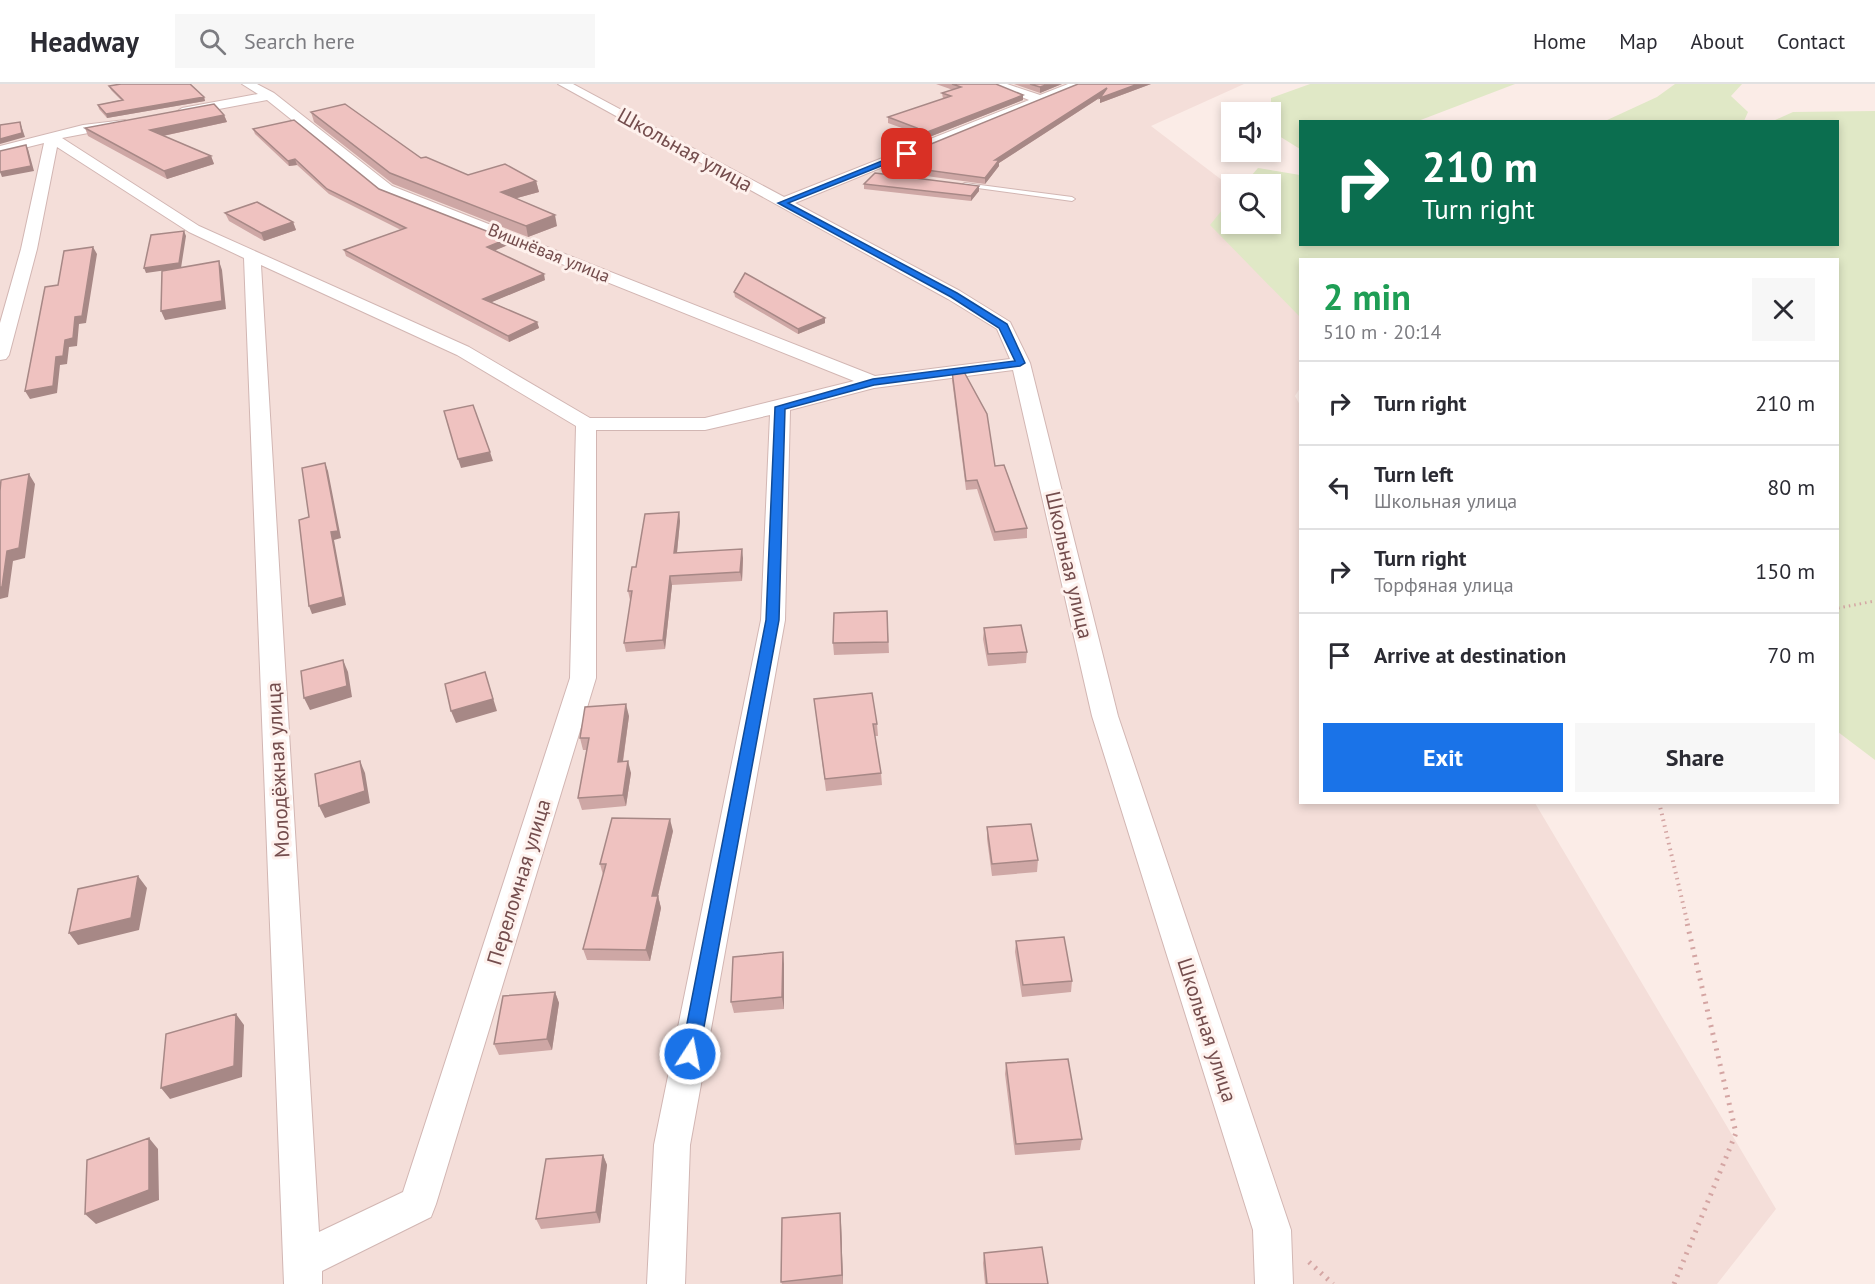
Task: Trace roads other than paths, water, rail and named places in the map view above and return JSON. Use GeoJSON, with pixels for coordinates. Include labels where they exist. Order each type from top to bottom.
{"type":"FeatureCollection","features":[{"type":"Feature","properties":{"kind":"street","name":"Вишнёвая улица"},"geometry":{"type":"LineString","coordinates":[[248,84],[270,96],[387,189],[873,382]]}},
{"type":"Feature","properties":{"kind":"street","name":"Школьная улица"},"geometry":{"type":"LineString","coordinates":[[564,84],[954,295],[1004,326],[1020,363],[1105,716],[1272,1230],[1274,1284]]}},
{"type":"Feature","properties":{"kind":"street"},"geometry":{"type":"LineString","coordinates":[[995,84],[1039,99]]}},
{"type":"Feature","properties":{"kind":"street"},"geometry":{"type":"LineString","coordinates":[[782,203],[869,173],[1079,84]]}},
{"type":"Feature","properties":{"kind":"street"},"geometry":{"type":"LineString","coordinates":[[165,115],[270,96]]}},
{"type":"Feature","properties":{"kind":"street"},"geometry":{"type":"LineString","coordinates":[[0,150],[83,129],[130,121]]}},
{"type":"Feature","properties":{"kind":"street"},"geometry":{"type":"LineString","coordinates":[[52,138],[194,229],[463,351],[586,424],[705,424],[873,382],[1020,363]]}},
{"type":"Feature","properties":{"kind":"street"},"geometry":{"type":"LineString","coordinates":[[0,355],[29,249],[52,138]]}},
{"type":"Feature","properties":{"kind":"street","name":"Молодёжная улица"},"geometry":{"type":"LineString","coordinates":[[252,256],[303,1272]]}},
{"type":"Feature","properties":{"kind":"street"},"geometry":{"type":"LineString","coordinates":[[666,1284],[672,1145],[773,620],[780,407]]}},
{"type":"Feature","properties":{"kind":"street","name":"Переломная улица"},"geometry":{"type":"LineString","coordinates":[[303,1272],[418,1204],[583,678],[586,424]]}},
{"type":"Feature","properties":{"kind":"lane"},"geometry":{"type":"LineString","coordinates":[[956,184],[1072,199]]}}]}
